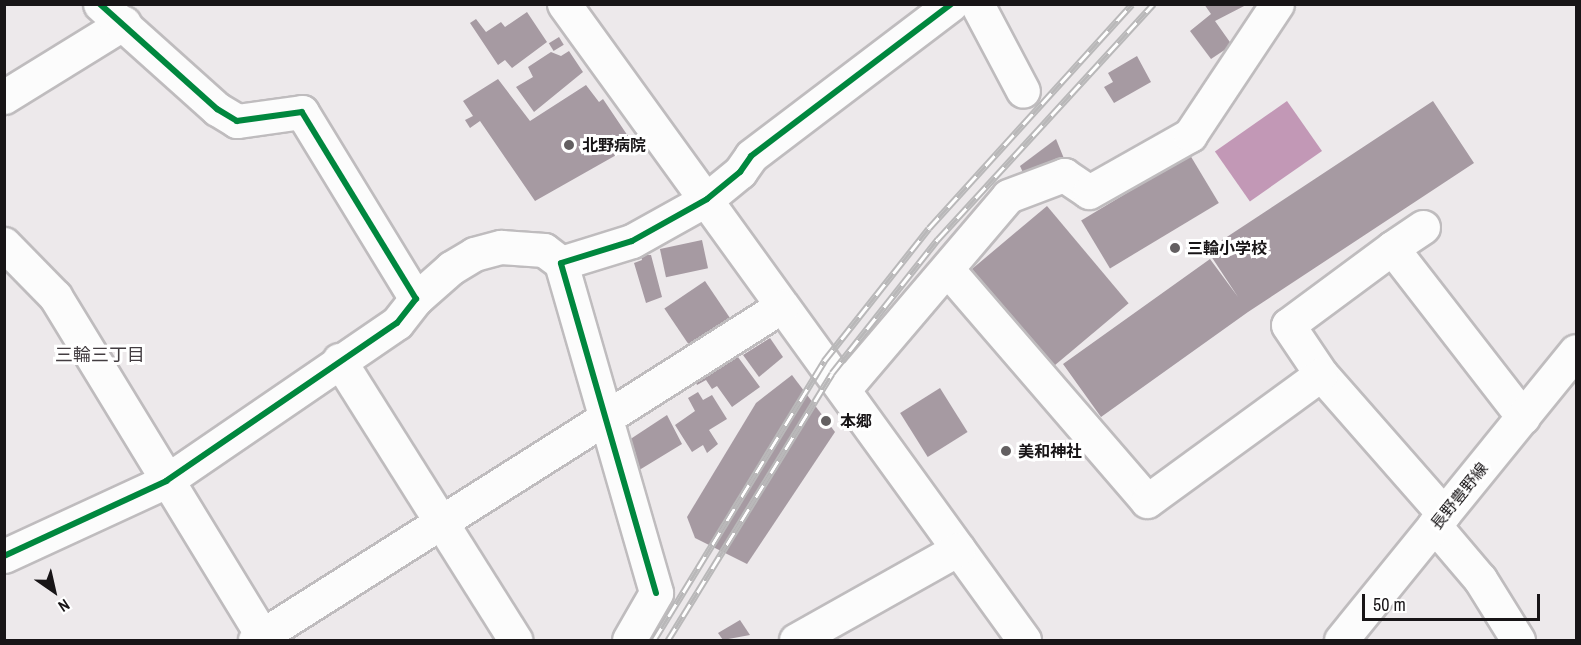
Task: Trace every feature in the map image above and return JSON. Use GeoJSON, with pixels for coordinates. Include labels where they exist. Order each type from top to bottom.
{"type":"FeatureCollection","features":[{"type":"Feature","properties":{"kind":"street"},"geometry":{"type":"LineString","coordinates":[[564,4],[1024,640]]}},
{"type":"Feature","properties":{"kind":"street"},"geometry":{"type":"LineString","coordinates":[[561,263],[632,241],[707,200],[740,172],[751,156],[951,4]]}},
{"type":"Feature","properties":{"kind":"street"},"geometry":{"type":"LineString","coordinates":[[977,4],[1023,91]]}},
{"type":"Feature","properties":{"kind":"street"},"geometry":{"type":"LineString","coordinates":[[844,389],[1008,196],[1064,176],[1089,192],[1191,135],[1276,5]]}},
{"type":"Feature","properties":{"kind":"street"},"geometry":{"type":"LineString","coordinates":[[4,97],[112,14],[217,109],[237,121],[302,112],[416,299]]}},
{"type":"Feature","properties":{"kind":"street"},"geometry":{"type":"LineString","coordinates":[[1423,227],[1288,325],[1321,374],[1439,519],[1518,640]]}},
{"type":"Feature","properties":{"kind":"street"},"geometry":{"type":"LineString","coordinates":[[4,244],[55,296],[260,639],[438,524],[608,420],[782,306]]}},
{"type":"Feature","properties":{"kind":"street"},"geometry":{"type":"LineString","coordinates":[[4,556],[166,481],[339,360],[397,323],[416,299],[451,268],[474,254],[501,247],[544,250],[561,263],[656,593],[629,640]]}},
{"type":"Feature","properties":{"kind":"street"},"geometry":{"type":"LineString","coordinates":[[1392,248],[1523,417]]}},
{"type":"Feature","properties":{"kind":"street"},"geometry":{"type":"LineString","coordinates":[[946,269],[1147,501],[1321,374]]}},
{"type":"Feature","properties":{"kind":"street","name":"長野豊野線"},"geometry":{"type":"LineString","coordinates":[[1341,640],[1576,351]]}},
{"type":"Feature","properties":{"kind":"street"},"geometry":{"type":"LineString","coordinates":[[339,360],[438,524],[515,640]]}},
{"type":"Feature","properties":{"kind":"street"},"geometry":{"type":"LineString","coordinates":[[796,640],[958,549]]}},
{"type":"Feature","properties":{"kind":"shaded area"},"geometry":{"type":"Polygon","coordinates":[[[1287,101],[1322,151],[1250,201],[1215,151],[1287,101]]]}},
{"type":"Feature","properties":{"kind":"building"},"geometry":{"type":"Polygon","coordinates":[[[1204,4],[1248,4],[1215,21],[1232,45],[1211,59],[1190,31],[1211,14],[1204,4]]]}},
{"type":"Feature","properties":{"kind":"building"},"geometry":{"type":"Polygon","coordinates":[[[527,12],[547,42],[512,68],[505,60],[498,65],[470,23],[476,19],[486,32],[501,22],[505,27],[527,12]]]}},
{"type":"Feature","properties":{"kind":"building"},"geometry":{"type":"Polygon","coordinates":[[[559,37],[564,45],[554,51],[549,43],[559,37]]]}},
{"type":"Feature","properties":{"kind":"building"},"geometry":{"type":"Polygon","coordinates":[[[569,51],[583,72],[534,112],[516,87],[533,77],[528,67],[551,52],[561,56],[569,51]]]}},
{"type":"Feature","properties":{"kind":"building"},"geometry":{"type":"Polygon","coordinates":[[[1137,56],[1151,82],[1114,103],[1104,87],[1113,82],[1108,73],[1137,56]]]}},
{"type":"Feature","properties":{"kind":"building"},"geometry":{"type":"Polygon","coordinates":[[[498,79],[530,121],[586,85],[599,102],[603,99],[634,145],[535,201],[480,121],[470,128],[465,120],[473,116],[463,101],[498,79]]]}},
{"type":"Feature","properties":{"kind":"building"},"geometry":{"type":"Polygon","coordinates":[[[1433,101],[1474,163],[1248,312],[1101,417],[1063,364],[1210,259],[1238,297],[1207,250],[1433,101]]]}},
{"type":"Feature","properties":{"kind":"building"},"geometry":{"type":"Polygon","coordinates":[[[1056,139],[1065,161],[1025,177],[1020,166],[1056,139]]]}},
{"type":"Feature","properties":{"kind":"building"},"geometry":{"type":"Polygon","coordinates":[[[1190,155],[1219,203],[1110,268],[1081,220],[1190,155]]]}},
{"type":"Feature","properties":{"kind":"building"},"geometry":{"type":"Polygon","coordinates":[[[1047,206],[1129,303],[1051,368],[970,271],[1047,206]]]}},
{"type":"Feature","properties":{"kind":"building"},"geometry":{"type":"Polygon","coordinates":[[[702,240],[708,268],[666,277],[660,249],[702,240]]]}},
{"type":"Feature","properties":{"kind":"building"},"geometry":{"type":"Polygon","coordinates":[[[641,255],[651,255],[662,297],[646,303],[634,263],[642,260],[641,255]]]}},
{"type":"Feature","properties":{"kind":"building"},"geometry":{"type":"Polygon","coordinates":[[[705,281],[732,321],[691,348],[664,308],[705,281]]]}},
{"type":"Feature","properties":{"kind":"building"},"geometry":{"type":"Polygon","coordinates":[[[770,338],[783,357],[759,377],[743,355],[770,338]]]}},
{"type":"Feature","properties":{"kind":"building"},"geometry":{"type":"Polygon","coordinates":[[[738,357],[760,387],[732,407],[717,386],[712,389],[706,380],[697,385],[695,379],[738,357]]]}},
{"type":"Feature","properties":{"kind":"building"},"geometry":{"type":"Polygon","coordinates":[[[792,375],[835,432],[747,564],[695,538],[687,517],[756,403],[792,375]]]}},
{"type":"Feature","properties":{"kind":"building"},"geometry":{"type":"Polygon","coordinates":[[[940,388],[968,432],[928,457],[900,413],[940,388]]]}},
{"type":"Feature","properties":{"kind":"building"},"geometry":{"type":"Polygon","coordinates":[[[698,392],[703,400],[712,395],[727,419],[709,430],[718,444],[707,453],[703,445],[692,452],[675,425],[695,411],[688,398],[698,392]]]}},
{"type":"Feature","properties":{"kind":"building"},"geometry":{"type":"Polygon","coordinates":[[[667,415],[682,444],[636,472],[632,464],[636,454],[629,440],[667,415]]]}},
{"type":"Feature","properties":{"kind":"building"},"geometry":{"type":"Polygon","coordinates":[[[740,620],[750,635],[723,640],[718,633],[740,620]]]}},
{"type":"Feature","properties":{"kind":"railway"},"geometry":{"type":"LineString","coordinates":[[654,640],[824,361],[929,228],[1132,4]]}},
{"type":"Feature","properties":{"kind":"railway"},"geometry":{"type":"LineString","coordinates":[[668,640],[832,373],[938,239],[1153,4]]}},
{"type":"Feature","properties":{"kind":"cycle path"},"geometry":{"type":"LineString","coordinates":[[4,556],[166,481],[397,323],[416,299],[302,112],[237,121],[217,109],[100,4]]}},
{"type":"Feature","properties":{"kind":"cycle path"},"geometry":{"type":"LineString","coordinates":[[656,593],[561,263],[632,241],[707,199],[740,172],[751,156],[951,4]]}},
{"type":"Feature","properties":{"kind":"place","name":"北野病院"},"geometry":{"type":"Point","coordinates":[569,145]}},
{"type":"Feature","properties":{"kind":"place","name":"三輪小学校"},"geometry":{"type":"Point","coordinates":[1175,248]}},
{"type":"Feature","properties":{"kind":"place","name":"本郷"},"geometry":{"type":"Point","coordinates":[826,421]}},
{"type":"Feature","properties":{"kind":"place","name":"美和神社"},"geometry":{"type":"Point","coordinates":[1006,451]}},
{"type":"Feature","properties":{"kind":"district","name":"三輪三丁目"},"geometry":{"type":"Point","coordinates":[100,355]}}]}
